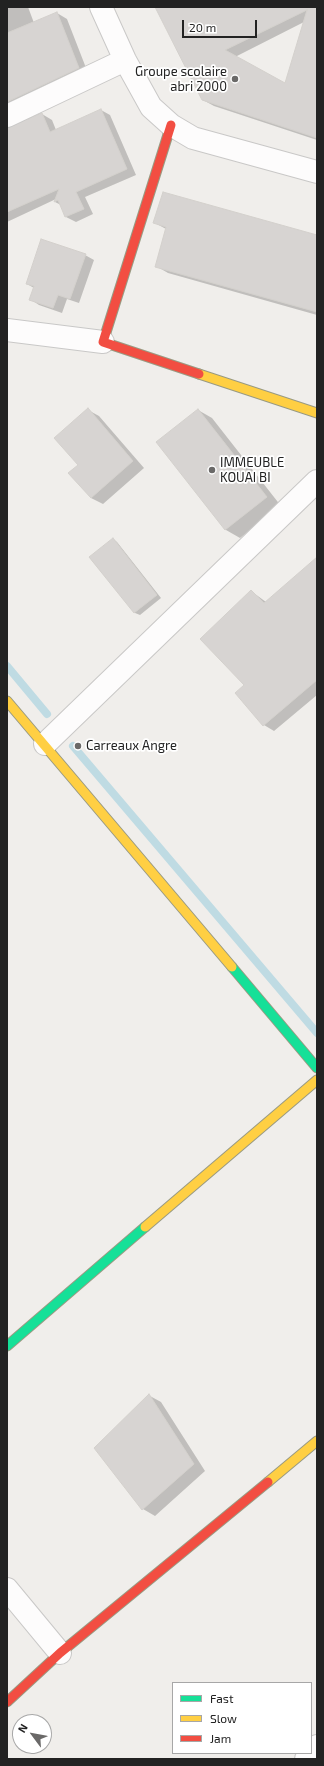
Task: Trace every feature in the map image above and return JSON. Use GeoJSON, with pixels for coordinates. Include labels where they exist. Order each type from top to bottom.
{"type":"FeatureCollection","features":[{"type":"Feature","properties":{"kind":"street"},"geometry":{"type":"LineString","coordinates":[[101,7],[125,60],[151,107],[171,125],[193,138],[317,172]]}},
{"type":"Feature","properties":{"kind":"street"},"geometry":{"type":"LineString","coordinates":[[7,116],[125,60]]}},
{"type":"Feature","properties":{"kind":"street"},"geometry":{"type":"LineString","coordinates":[[103,342],[171,125]]}},
{"type":"Feature","properties":{"kind":"street"},"geometry":{"type":"LineString","coordinates":[[7,330],[103,342],[317,413]]}},
{"type":"Feature","properties":{"kind":"street"},"geometry":{"type":"LineString","coordinates":[[45,744],[317,483]]}},
{"type":"Feature","properties":{"kind":"street"},"geometry":{"type":"LineString","coordinates":[[10,712],[45,744],[317,1068]]}},
{"type":"Feature","properties":{"kind":"street"},"geometry":{"type":"LineString","coordinates":[[7,1346],[317,1080]]}},
{"type":"Feature","properties":{"kind":"street"},"geometry":{"type":"LineString","coordinates":[[7,1702],[60,1653],[317,1441]]}},
{"type":"Feature","properties":{"kind":"street"},"geometry":{"type":"LineString","coordinates":[[7,1589],[60,1653]]}},
{"type":"Feature","properties":{"kind":"building"},"geometry":{"type":"Polygon","coordinates":[[[155,7],[317,7],[317,138],[202,100],[155,7]],[[307,10],[225,50],[285,83],[307,10]]]}},
{"type":"Feature","properties":{"kind":"building"},"geometry":{"type":"Polygon","coordinates":[[[57,12],[79,68],[7,102],[7,33],[57,12]]]}},
{"type":"Feature","properties":{"kind":"building"},"geometry":{"type":"Polygon","coordinates":[[[101,109],[127,169],[76,192],[84,209],[65,217],[58,200],[54,202],[59,189],[7,212],[7,128],[42,113],[50,132],[101,109]]]}},
{"type":"Feature","properties":{"kind":"building"},"geometry":{"type":"Polygon","coordinates":[[[163,192],[317,235],[317,312],[155,267],[166,227],[153,223],[163,192]]]}},
{"type":"Feature","properties":{"kind":"building"},"geometry":{"type":"Polygon","coordinates":[[[41,239],[86,254],[70,299],[58,295],[53,308],[29,300],[34,286],[26,284],[41,239]]]}},
{"type":"Feature","properties":{"kind":"building"},"geometry":{"type":"Polygon","coordinates":[[[88,408],[133,461],[91,498],[68,473],[78,465],[54,438],[88,408]]]}},
{"type":"Feature","properties":{"kind":"building","name":"IMMEUBLE KOUAI BI"},"geometry":{"type":"Polygon","coordinates":[[[198,409],[267,497],[225,530],[156,442],[198,409]]]}},
{"type":"Feature","properties":{"kind":"building"},"geometry":{"type":"Polygon","coordinates":[[[113,538],[157,595],[134,613],[89,557],[113,538]]]}},
{"type":"Feature","properties":{"kind":"building"},"geometry":{"type":"Polygon","coordinates":[[[317,557],[317,680],[263,726],[235,693],[244,685],[200,639],[251,590],[264,603],[317,557]]]}},
{"type":"Feature","properties":{"kind":"building"},"geometry":{"type":"Polygon","coordinates":[[[149,1394],[194,1464],[142,1510],[94,1448],[149,1394]]]}},
{"type":"Feature","properties":{"kind":"waterway"},"geometry":{"type":"LineString","coordinates":[[7,666],[47,714]]}},
{"type":"Feature","properties":{"kind":"waterway"},"geometry":{"type":"LineString","coordinates":[[73,746],[317,1033]]}},
{"type":"Feature","properties":{"kind":"traffic: fast"},"geometry":{"type":"LineString","coordinates":[[232,967],[317,1068]]}},
{"type":"Feature","properties":{"kind":"traffic: fast"},"geometry":{"type":"LineString","coordinates":[[7,1346],[145,1227]]}},
{"type":"Feature","properties":{"kind":"traffic: slow"},"geometry":{"type":"LineString","coordinates":[[199,374],[317,413]]}},
{"type":"Feature","properties":{"kind":"traffic: slow"},"geometry":{"type":"LineString","coordinates":[[7,701],[232,967]]}},
{"type":"Feature","properties":{"kind":"traffic: slow"},"geometry":{"type":"LineString","coordinates":[[145,1227],[317,1080]]}},
{"type":"Feature","properties":{"kind":"traffic: slow"},"geometry":{"type":"LineString","coordinates":[[268,1482],[317,1441]]}},
{"type":"Feature","properties":{"kind":"traffic: jam"},"geometry":{"type":"LineString","coordinates":[[171,125],[103,342],[199,374]]}},
{"type":"Feature","properties":{"kind":"traffic: jam"},"geometry":{"type":"LineString","coordinates":[[7,1702],[60,1653],[268,1482]]}},
{"type":"Feature","properties":{"kind":"place","name":"Groupe scolaire abri 2000"},"geometry":{"type":"Point","coordinates":[235,79]}},
{"type":"Feature","properties":{"kind":"place","name":"IMMEUBLE KOUAI BI"},"geometry":{"type":"Point","coordinates":[212,470]}},
{"type":"Feature","properties":{"kind":"place","name":"Carreaux Angre"},"geometry":{"type":"Point","coordinates":[78,746]}}]}
